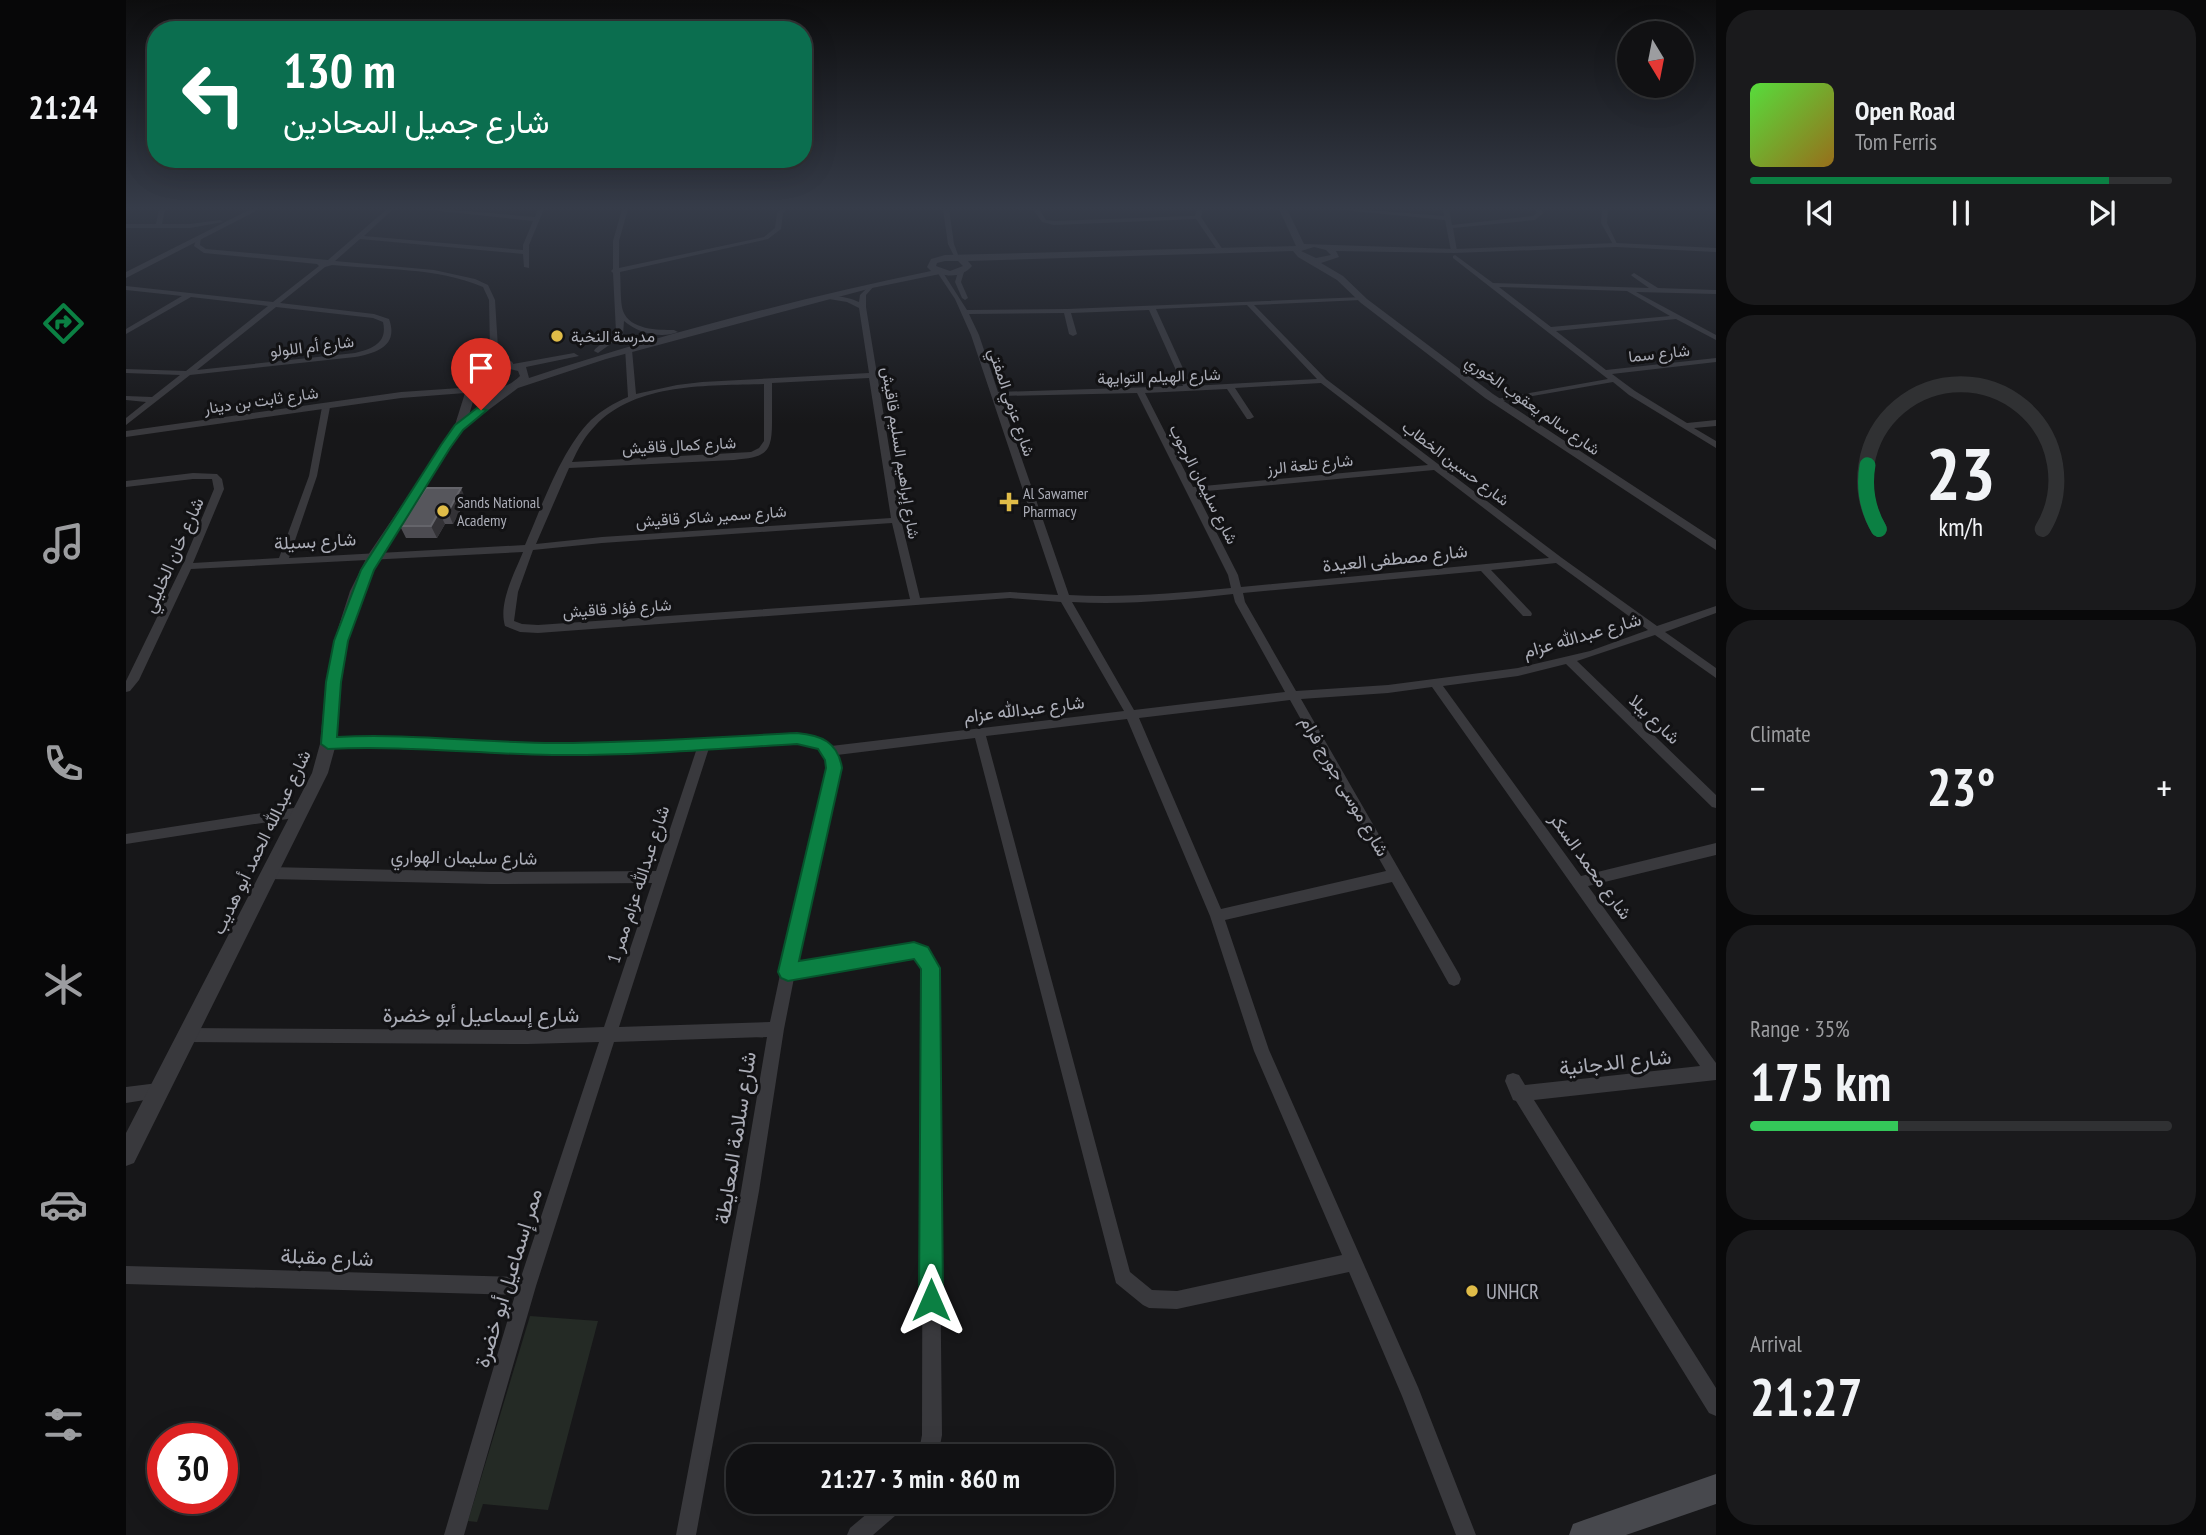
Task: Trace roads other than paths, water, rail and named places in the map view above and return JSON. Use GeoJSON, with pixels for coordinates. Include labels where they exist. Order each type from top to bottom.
{"type":"FeatureCollection","features":[{"type":"Feature","properties":{"kind":"main road"},"geometry":{"type":"LineString","coordinates":[[1584,1535],[1716,1489]]}},
{"type":"Feature","properties":{"kind":"street"},"geometry":{"type":"LineString","coordinates":[[126,422],[304,281]]}},
{"type":"Feature","properties":{"kind":"street"},"geometry":{"type":"LineString","coordinates":[[471,281],[480,283],[490,291],[494,349],[524,372],[522,381],[513,387]]}},
{"type":"Feature","properties":{"kind":"street"},"geometry":{"type":"LineString","coordinates":[[598,351],[619,337],[621,314],[616,281]]}},
{"type":"Feature","properties":{"kind":"street","name":"شارع ثابت بن دينار"},"geometry":{"type":"LineString","coordinates":[[401,396],[474,371],[598,351],[879,281]]}},
{"type":"Feature","properties":{"kind":"street"},"geometry":{"type":"LineString","coordinates":[[513,387],[628,350],[899,281]]}},
{"type":"Feature","properties":{"kind":"street"},"geometry":{"type":"LineString","coordinates":[[924,281],[949,286]]}},
{"type":"Feature","properties":{"kind":"street","name":"شارع عزمي المفتي"},"geometry":{"type":"LineString","coordinates":[[946,281],[969,315]]}},
{"type":"Feature","properties":{"kind":"street","name":"شارع عزمي المفتي"},"geometry":{"type":"LineString","coordinates":[[958,281],[1064,597],[1131,714],[1217,916],[1262,1051],[1411,1394],[1466,1535]]}},
{"type":"Feature","properties":{"kind":"street","name":"شارع سالم يعقوب الخوري"},"geometry":{"type":"LineString","coordinates":[[1343,281],[1361,298],[1496,401],[1716,546]]}},
{"type":"Feature","properties":{"kind":"street"},"geometry":{"type":"LineString","coordinates":[[1488,281],[1615,380],[1716,445]]}},
{"type":"Feature","properties":{"kind":"street"},"geometry":{"type":"LineString","coordinates":[[1643,281],[1656,289]]}},
{"type":"Feature","properties":{"kind":"street","name":"شارع سما"},"geometry":{"type":"LineString","coordinates":[[1493,285],[1626,289],[1716,338]]}},
{"type":"Feature","properties":{"kind":"street"},"geometry":{"type":"LineString","coordinates":[[827,298],[849,300],[862,307],[863,295],[871,286]]}},
{"type":"Feature","properties":{"kind":"street"},"geometry":{"type":"LineString","coordinates":[[126,288],[273,305]]}},
{"type":"Feature","properties":{"kind":"street"},"geometry":{"type":"LineString","coordinates":[[1626,289],[1716,292]]}},
{"type":"Feature","properties":{"kind":"street"},"geometry":{"type":"LineString","coordinates":[[126,332],[188,296]]}},
{"type":"Feature","properties":{"kind":"street"},"geometry":{"type":"LineString","coordinates":[[969,315],[1361,298]]}},
{"type":"Feature","properties":{"kind":"street","name":"شارع حسين الخطاب"},"geometry":{"type":"LineString","coordinates":[[1249,304],[1323,381],[1558,560],[1716,674]]}},
{"type":"Feature","properties":{"kind":"street","name":"شارع أم اللولو"},"geometry":{"type":"LineString","coordinates":[[187,373],[355,355],[374,351],[386,341],[388,325],[374,316],[273,305]]}},
{"type":"Feature","properties":{"kind":"street","name":"شارع إبراهيم السليم قاقيش"},"geometry":{"type":"LineString","coordinates":[[862,307],[895,520],[916,601]]}},
{"type":"Feature","properties":{"kind":"street"},"geometry":{"type":"LineString","coordinates":[[1151,307],[1188,389]]}},
{"type":"Feature","properties":{"kind":"street"},"geometry":{"type":"LineString","coordinates":[[1067,311],[1073,334]]}},
{"type":"Feature","properties":{"kind":"street"},"geometry":{"type":"LineString","coordinates":[[621,314],[629,323],[644,331],[674,331]]}},
{"type":"Feature","properties":{"kind":"street"},"geometry":{"type":"LineString","coordinates":[[1551,329],[1677,317]]}},
{"type":"Feature","properties":{"kind":"street"},"geometry":{"type":"LineString","coordinates":[[474,371],[494,349]]}},
{"type":"Feature","properties":{"kind":"street"},"geometry":{"type":"LineString","coordinates":[[628,350],[632,399]]}},
{"type":"Feature","properties":{"kind":"street","name":"شارع سما"},"geometry":{"type":"LineString","coordinates":[[1605,372],[1716,360]]}},
{"type":"Feature","properties":{"kind":"street"},"geometry":{"type":"LineString","coordinates":[[126,371],[187,373]]}},
{"type":"Feature","properties":{"kind":"street","name":"شارع عبدالله الحمد أبو هديب"},"geometry":{"type":"LineString","coordinates":[[126,1155],[320,773],[328,744],[333,682],[341,641],[358,591],[374,555],[459,428],[470,391],[464,382],[474,371]]}},
{"type":"Feature","properties":{"kind":"street","name":"شارع فؤاد قاقيش"},"geometry":{"type":"LineString","coordinates":[[872,374],[694,385],[632,399],[597,419],[583,436],[567,465],[529,548],[507,618],[513,626],[527,629],[1010,595],[1110,601],[1236,592]]}},
{"type":"Feature","properties":{"kind":"street"},"geometry":{"type":"LineString","coordinates":[[1496,401],[1615,380]]}},
{"type":"Feature","properties":{"kind":"street","name":"شارع كمال قاقيش"},"geometry":{"type":"LineString","coordinates":[[567,465],[734,457],[759,453],[768,441],[768,381]]}},
{"type":"Feature","properties":{"kind":"street","name":"شارع الهيلم التوايهة"},"geometry":{"type":"LineString","coordinates":[[995,394],[1140,391],[1323,381]]}},
{"type":"Feature","properties":{"kind":"street","name":"شارع ثابت بن دينار"},"geometry":{"type":"LineString","coordinates":[[126,434],[401,396],[470,391],[489,393],[513,387]]}},
{"type":"Feature","properties":{"kind":"street","name":"شارع عبدالله الحمد أبو هديب"},"geometry":{"type":"LineString","coordinates":[[459,428],[513,387]]}},
{"type":"Feature","properties":{"kind":"street"},"geometry":{"type":"LineString","coordinates":[[1230,387],[1250,417]]}},
{"type":"Feature","properties":{"kind":"street","name":"شارع سليمان الرجوب"},"geometry":{"type":"LineString","coordinates":[[1140,391],[1233,575],[1236,592]]}},
{"type":"Feature","properties":{"kind":"street"},"geometry":{"type":"LineString","coordinates":[[126,398],[154,400]]}},
{"type":"Feature","properties":{"kind":"street"},"geometry":{"type":"LineString","coordinates":[[283,560],[313,476],[326,407]]}},
{"type":"Feature","properties":{"kind":"street"},"geometry":{"type":"LineString","coordinates":[[1684,426],[1716,423]]}},
{"type":"Feature","properties":{"kind":"street","name":"شارع تلعة الرز"},"geometry":{"type":"LineString","coordinates":[[1189,491],[1434,467]]}},
{"type":"Feature","properties":{"kind":"street","name":"شارع خان الخليلي"},"geometry":{"type":"LineString","coordinates":[[126,484],[193,476],[218,479],[219,489],[187,566],[133,680],[126,688]]}},
{"type":"Feature","properties":{"kind":"street","name":"شارع سمير شاكر قاقيش"},"geometry":{"type":"LineString","coordinates":[[529,548],[628,537],[895,520]]}},
{"type":"Feature","properties":{"kind":"street","name":"شارع بسيلة"},"geometry":{"type":"LineString","coordinates":[[187,566],[529,548]]}},
{"type":"Feature","properties":{"kind":"street","name":"شارع مصطفى العيدة"},"geometry":{"type":"LineString","coordinates":[[1236,592],[1558,560]]}},
{"type":"Feature","properties":{"kind":"street"},"geometry":{"type":"LineString","coordinates":[[1483,567],[1527,614]]}},
{"type":"Feature","properties":{"kind":"street","name":"شارع موسى جورج فرام"},"geometry":{"type":"LineString","coordinates":[[1236,592],[1454,979]]}},
{"type":"Feature","properties":{"kind":"street","name":"شارع عبدالله عزام"},"geometry":{"type":"LineString","coordinates":[[328,744],[374,741],[514,749],[704,744],[797,738],[813,740],[829,751],[1293,695],[1388,690],[1518,672],[1569,660],[1716,609]]}},
{"type":"Feature","properties":{"kind":"street","name":"شارع يبلا"},"geometry":{"type":"LineString","coordinates":[[1569,660],[1716,803]]}},
{"type":"Feature","properties":{"kind":"street","name":"شارع محمد السكر"},"geometry":{"type":"LineString","coordinates":[[1435,683],[1715,1072]]}},
{"type":"Feature","properties":{"kind":"street"},"geometry":{"type":"LineString","coordinates":[[979,733],[1122,1278],[1149,1299],[1177,1300],[1353,1262]]}},
{"type":"Feature","properties":{"kind":"street","name":"شارع عبدالله عزام ممر 1"},"geometry":{"type":"LineString","coordinates":[[611,1036],[659,877],[704,744]]}},
{"type":"Feature","properties":{"kind":"street","name":"شارع سلامة المعايطة"},"geometry":{"type":"LineString","coordinates":[[686,1535],[750,1191],[776,1029],[813,852],[831,785],[834,768],[829,751]]}},
{"type":"Feature","properties":{"kind":"street"},"geometry":{"type":"LineString","coordinates":[[126,839],[300,812]]}},
{"type":"Feature","properties":{"kind":"street"},"geometry":{"type":"LineString","coordinates":[[1580,882],[1716,849]]}},
{"type":"Feature","properties":{"kind":"street","name":"شارع سليمان الهواري"},"geometry":{"type":"LineString","coordinates":[[269,873],[490,878],[659,877]]}},
{"type":"Feature","properties":{"kind":"street"},"geometry":{"type":"LineString","coordinates":[[1217,916],[1395,875]]}},
{"type":"Feature","properties":{"kind":"street"},"geometry":{"type":"LineString","coordinates":[[788,972],[914,950],[921,953],[930,968],[930,1444]]}},
{"type":"Feature","properties":{"kind":"street","name":"شارع إسماعيل أبو خضرة"},"geometry":{"type":"LineString","coordinates":[[186,1035],[611,1036],[776,1029]]}},
{"type":"Feature","properties":{"kind":"street","name":"ممر إسماعيل أبو خضرة"},"geometry":{"type":"LineString","coordinates":[[454,1535],[527,1286],[611,1036]]}},
{"type":"Feature","properties":{"kind":"street","name":"شارع الدجانية"},"geometry":{"type":"LineString","coordinates":[[1715,1072],[1516,1088],[1716,1406]]}},
{"type":"Feature","properties":{"kind":"street"},"geometry":{"type":"LineString","coordinates":[[126,1095],[158,1091]]}},
{"type":"Feature","properties":{"kind":"street","name":"شارع مقبلة"},"geometry":{"type":"LineString","coordinates":[[126,1275],[527,1286]]}},
{"type":"Feature","properties":{"kind":"street"},"geometry":{"type":"LineString","coordinates":[[857,1535],[882,1514]]}},
{"type":"Feature","properties":{"kind":"place","name":"مدرسة النخبة"},"geometry":{"type":"Point","coordinates":[557,336]}},
{"type":"Feature","properties":{"kind":"place","name":"Al Sawamer Pharmacy"},"geometry":{"type":"Point","coordinates":[1009,502]}},
{"type":"Feature","properties":{"kind":"place","name":"Sands National Academy"},"geometry":{"type":"Point","coordinates":[443,511]}},
{"type":"Feature","properties":{"kind":"place","name":"UNHCR"},"geometry":{"type":"Point","coordinates":[1472,1291]}}]}
